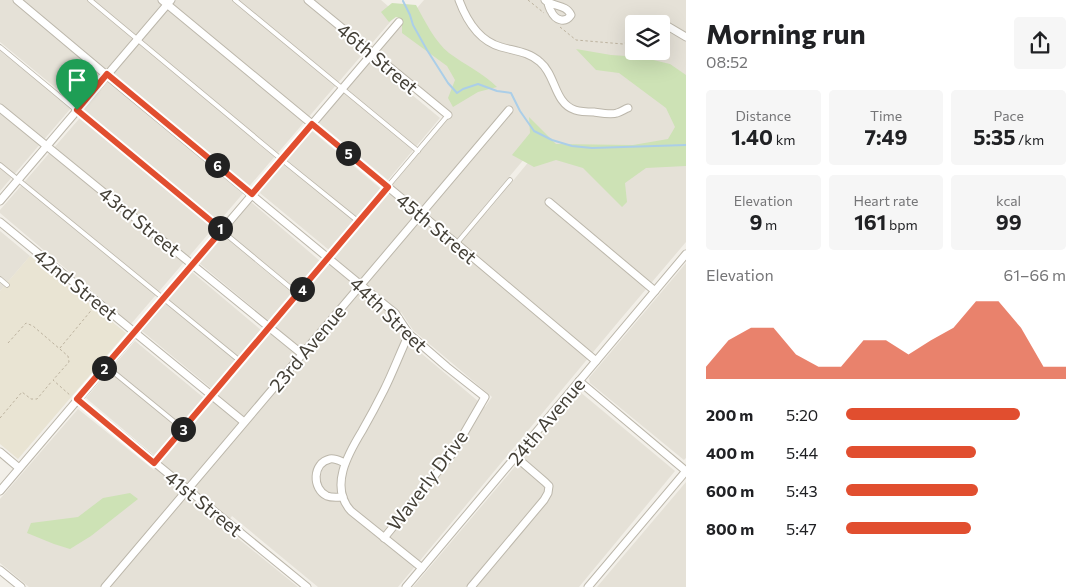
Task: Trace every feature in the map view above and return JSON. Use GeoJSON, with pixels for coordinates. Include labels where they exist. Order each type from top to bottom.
{"type":"FeatureCollection","features":[{"type":"Feature","properties":{"kind":"street","name":"44th Street"},"geometry":{"type":"LineString","coordinates":[[17,0],[395,313],[409,334],[485,397]]}},
{"type":"Feature","properties":{"kind":"street","name":"46th Street"},"geometry":{"type":"LineString","coordinates":[[308,0],[448,115]]}},
{"type":"Feature","properties":{"kind":"street"},"geometry":{"type":"LineString","coordinates":[[459,0],[468,21],[485,39],[497,46],[526,53],[541,62],[548,70],[559,96],[566,105],[579,111],[616,114],[628,108]]}},
{"type":"Feature","properties":{"kind":"street"},"geometry":{"type":"LineString","coordinates":[[0,201],[138,40],[167,2]]}},
{"type":"Feature","properties":{"kind":"street","name":"45th Street"},"geometry":{"type":"LineString","coordinates":[[167,2],[596,361]]}},
{"type":"Feature","properties":{"kind":"street"},"geometry":{"type":"LineString","coordinates":[[0,490],[398,22]]}},
{"type":"Feature","properties":{"kind":"street"},"geometry":{"type":"LineString","coordinates":[[670,28],[686,37]]}},
{"type":"Feature","properties":{"kind":"street","name":"43rd Street"},"geometry":{"type":"LineString","coordinates":[[0,108],[302,354]]}},
{"type":"Feature","properties":{"kind":"street","name":"23rd Avenue"},"geometry":{"type":"LineString","coordinates":[[105,587],[509,110]]}},
{"type":"Feature","properties":{"kind":"street"},"geometry":{"type":"LineString","coordinates":[[549,202],[655,291]]}},
{"type":"Feature","properties":{"kind":"street","name":"42nd Street"},"geometry":{"type":"LineString","coordinates":[[0,222],[244,422]]}},
{"type":"Feature","properties":{"kind":"street","name":"24th Avenue"},"geometry":{"type":"LineString","coordinates":[[406,587],[686,254]]}},
{"type":"Feature","properties":{"kind":"street"},"geometry":{"type":"LineString","coordinates":[[409,334],[384,390],[345,463],[341,493],[351,511],[422,568]]}},
{"type":"Feature","properties":{"kind":"street"},"geometry":{"type":"LineString","coordinates":[[579,381],[686,471],[588,587]]}},
{"type":"Feature","properties":{"kind":"street","name":"Waverly Drive"},"geometry":{"type":"LineString","coordinates":[[384,538],[452,454],[485,397]]}},
{"type":"Feature","properties":{"kind":"street","name":"41st Street"},"geometry":{"type":"LineString","coordinates":[[78,399],[308,587]]}},
{"type":"Feature","properties":{"kind":"street"},"geometry":{"type":"LineString","coordinates":[[0,452],[19,468]]}},
{"type":"Feature","properties":{"kind":"street"},"geometry":{"type":"LineString","coordinates":[[471,587],[548,492],[549,486],[546,482],[516,457]]}},
{"type":"Feature","properties":{"kind":"street"},"geometry":{"type":"LineString","coordinates":[[342,497],[332,497],[322,493],[317,487],[316,476],[320,466],[326,460],[334,459],[345,463]]}},
{"type":"Feature","properties":{"kind":"street"},"geometry":{"type":"LineString","coordinates":[[0,570],[21,587]]}},
{"type":"Feature","properties":{"kind":"lane"},"geometry":{"type":"LineString","coordinates":[[90,0],[359,222]]}},
{"type":"Feature","properties":{"kind":"lane"},"geometry":{"type":"LineString","coordinates":[[235,0],[418,151]]}},
{"type":"Feature","properties":{"kind":"lane"},"geometry":{"type":"LineString","coordinates":[[0,46],[298,294]]}},
{"type":"Feature","properties":{"kind":"lane"},"geometry":{"type":"LineString","coordinates":[[154,463],[448,115]]}},
{"type":"Feature","properties":{"kind":"lane"},"geometry":{"type":"LineString","coordinates":[[0,165],[240,361]]}},
{"type":"Feature","properties":{"kind":"lane"},"geometry":{"type":"LineString","coordinates":[[456,244],[510,180]]}},
{"type":"Feature","properties":{"kind":"lane"},"geometry":{"type":"LineString","coordinates":[[0,279],[7,285]]}},
{"type":"Feature","properties":{"kind":"lane"},"geometry":{"type":"LineString","coordinates":[[106,366],[183,429]]}},
{"type":"Feature","properties":{"kind":"path"},"geometry":{"type":"LineString","coordinates":[[528,0],[548,17]]}},
{"type":"Feature","properties":{"kind":"path"},"geometry":{"type":"LineString","coordinates":[[555,23],[576,40],[625,43]]}},
{"type":"Feature","properties":{"kind":"path"},"geometry":{"type":"LineString","coordinates":[[60,349],[98,302]]}},
{"type":"Feature","properties":{"kind":"path"},"geometry":{"type":"LineString","coordinates":[[0,418],[22,392],[32,399],[37,399],[69,362],[68,356],[33,326],[26,324],[8,343]]}},
{"type":"Feature","properties":{"kind":"path"},"geometry":{"type":"LineString","coordinates":[[53,380],[78,399]]}},
{"type":"Feature","properties":{"kind":"shaded area"},"geometry":{"type":"Polygon","coordinates":[[[0,0],[381,0],[397,14],[131,324],[0,213],[0,210],[85,112],[0,42],[0,0]]]}},
{"type":"Feature","properties":{"kind":"shaded area"},"geometry":{"type":"Polygon","coordinates":[[[424,0],[686,0],[686,242],[398,587],[318,587],[232,516],[224,527],[298,587],[29,587],[0,563],[0,499],[78,409],[154,470],[452,114],[379,52],[424,0]],[[541,139],[482,209],[487,212],[545,142],[541,139]],[[401,312],[393,321],[402,337],[485,407],[492,397],[413,330],[401,312]]]}},
{"type":"Feature","properties":{"kind":"shaded area"},"geometry":{"type":"Polygon","coordinates":[[[0,51],[71,108],[0,191],[0,51]]]}},
{"type":"Feature","properties":{"kind":"shaded area"},"geometry":{"type":"Polygon","coordinates":[[[371,61],[440,118],[388,180],[319,123],[371,61]]]}},
{"type":"Feature","properties":{"kind":"shaded area"},"geometry":{"type":"Polygon","coordinates":[[[312,131],[381,189],[329,250],[260,193],[312,131]]]}},
{"type":"Feature","properties":{"kind":"shaded area"},"geometry":{"type":"Polygon","coordinates":[[[251,202],[320,261],[269,321],[199,263],[251,202]]]}},
{"type":"Feature","properties":{"kind":"shaded area"},"geometry":{"type":"Polygon","coordinates":[[[0,231],[30,256],[0,291],[0,231]]]}},
{"type":"Feature","properties":{"kind":"shaded area"},"geometry":{"type":"Polygon","coordinates":[[[30,256],[126,333],[18,459],[0,444],[0,291],[30,256]]]}},
{"type":"Feature","properties":{"kind":"shaded area"},"geometry":{"type":"Polygon","coordinates":[[[686,263],[686,458],[684,460],[590,383],[589,378],[686,263]]]}},
{"type":"Feature","properties":{"kind":"shaded area"},"geometry":{"type":"Polygon","coordinates":[[[192,272],[261,330],[212,389],[142,331],[192,272]]]}},
{"type":"Feature","properties":{"kind":"shaded area"},"geometry":{"type":"Polygon","coordinates":[[[135,341],[204,398],[155,456],[86,398],[135,341]]]}},
{"type":"Feature","properties":{"kind":"shaded area"},"geometry":{"type":"Polygon","coordinates":[[[579,391],[675,471],[579,587],[413,587],[579,391]]]}},
{"type":"Feature","properties":{"kind":"shaded area"},"geometry":{"type":"Polygon","coordinates":[[[686,482],[686,587],[597,587],[686,482]]]}},
{"type":"Feature","properties":{"kind":"green space"},"geometry":{"type":"Polygon","coordinates":[[[392,3],[416,5],[439,43],[449,53],[486,77],[497,87],[478,92],[453,107],[448,98],[455,80],[447,66],[402,33],[402,19],[396,17],[389,22],[381,12],[392,3]]]}},
{"type":"Feature","properties":{"kind":"green space"},"geometry":{"type":"Polygon","coordinates":[[[576,49],[625,56],[625,60],[653,60],[670,64],[686,75],[686,166],[646,168],[625,183],[627,202],[622,207],[583,168],[556,160],[534,167],[512,155],[530,133],[529,117],[556,144],[633,145],[668,139],[675,127],[666,108],[619,73],[596,70],[576,49]]]}},
{"type":"Feature","properties":{"kind":"green space"},"geometry":{"type":"Polygon","coordinates":[[[130,493],[138,499],[91,536],[70,549],[27,533],[31,523],[78,517],[103,498],[130,493]]]}},
{"type":"Feature","properties":{"kind":"waterway"},"geometry":{"type":"LineString","coordinates":[[403,1],[413,25],[427,50],[448,83],[457,93],[478,84],[497,91],[511,93],[520,111],[534,131],[552,140],[572,146],[592,148],[686,145]]}},
{"type":"Feature","properties":{"kind":"route"},"geometry":{"type":"LineString","coordinates":[[107,74],[252,194],[312,124],[388,187],[154,463],[77,399],[222,230],[77,110],[107,74]]}}]}
